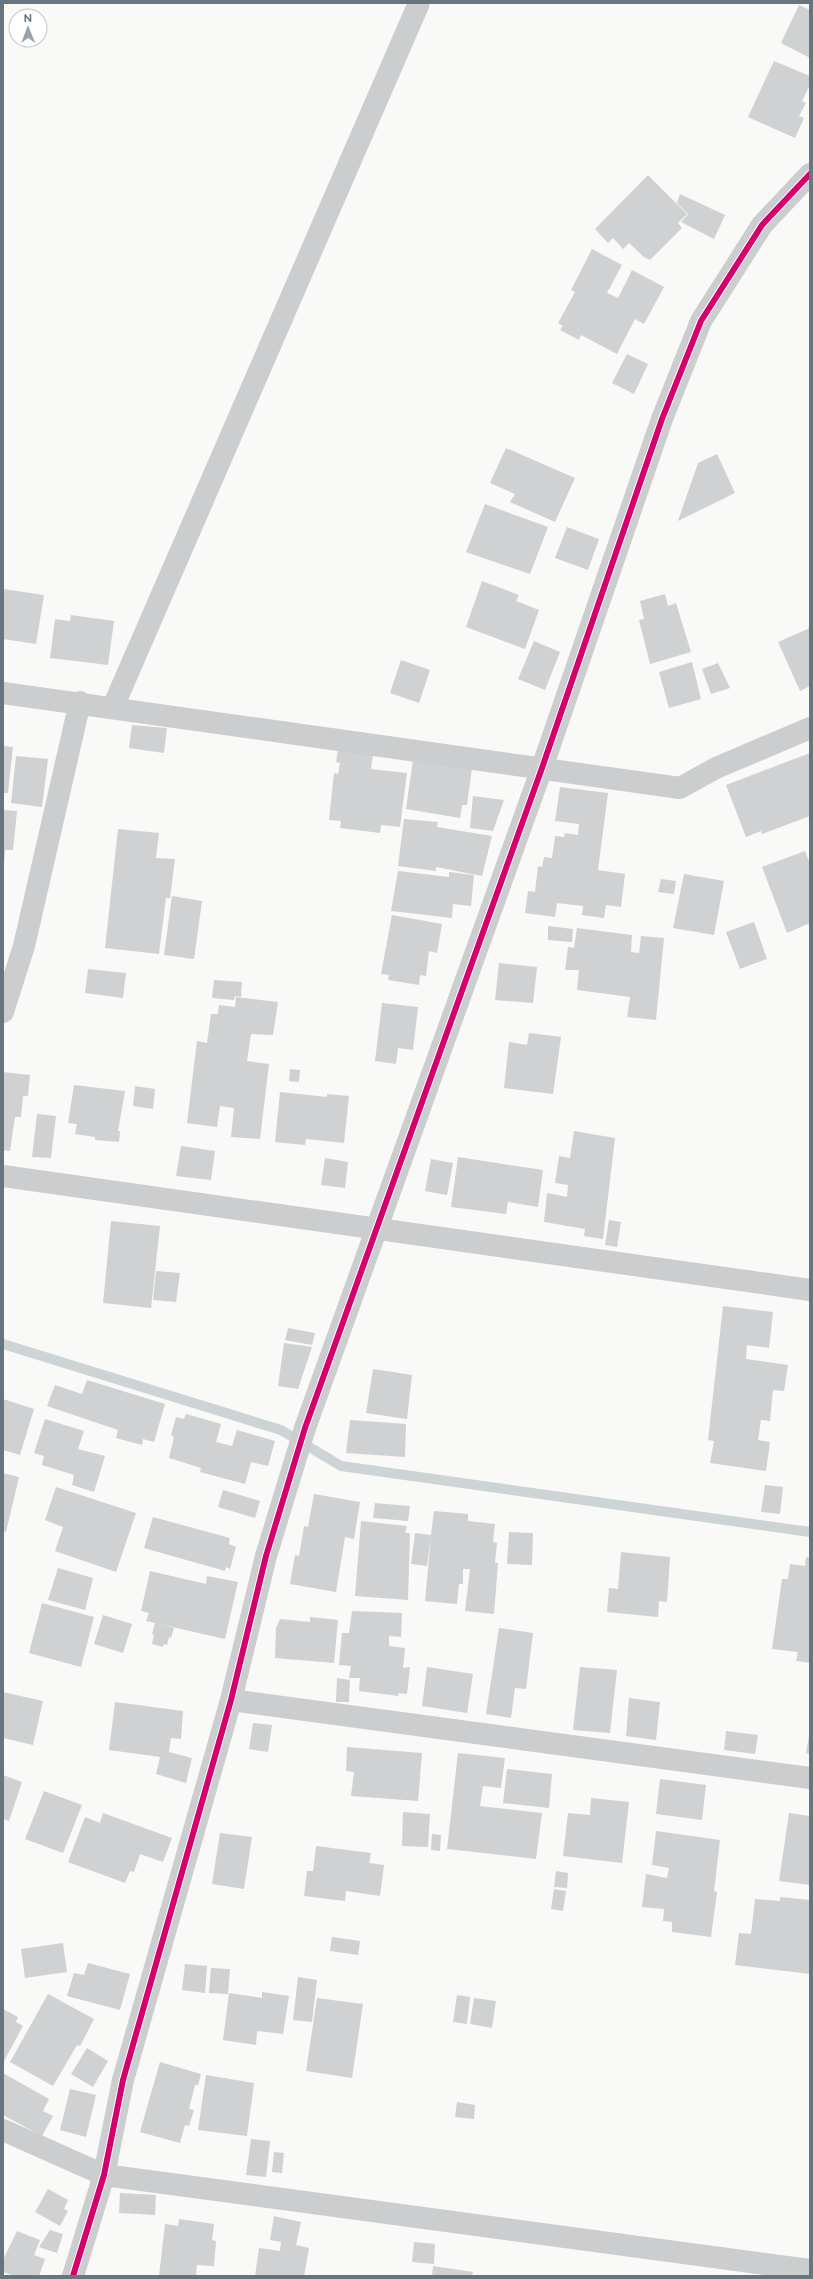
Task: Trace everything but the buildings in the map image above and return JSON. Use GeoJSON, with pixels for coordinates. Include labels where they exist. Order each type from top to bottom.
{"type":"FeatureCollection","features":[{"type":"Feature","properties":{"kind":"street"},"geometry":{"type":"LineString","coordinates":[[113,707],[419,3]]}},
{"type":"Feature","properties":{"kind":"street"},"geometry":{"type":"LineString","coordinates":[[73,2276],[104,2175],[123,2080],[231,1700],[266,1556],[305,1428],[542,768],[662,419],[701,321],[762,225],[810,174]]}},
{"type":"Feature","properties":{"kind":"street"},"geometry":{"type":"LineString","coordinates":[[3,693],[80,702],[680,788],[716,768],[810,728]]}},
{"type":"Feature","properties":{"kind":"street"},"geometry":{"type":"LineString","coordinates":[[3,1012],[24,946],[80,702]]}},
{"type":"Feature","properties":{"kind":"street"},"geometry":{"type":"LineString","coordinates":[[3,1176],[375,1230],[810,1290]]}},
{"type":"Feature","properties":{"kind":"street"},"geometry":{"type":"LineString","coordinates":[[231,1700],[810,1778]]}},
{"type":"Feature","properties":{"kind":"street"},"geometry":{"type":"LineString","coordinates":[[3,2130],[104,2175],[810,2270]]}},
{"type":"Feature","properties":{"kind":"waterway"},"geometry":{"type":"LineString","coordinates":[[3,1344],[281,1430],[341,1466],[810,1532]]}},
{"type":"Feature","properties":{"kind":"cycle path"},"geometry":{"type":"LineString","coordinates":[[73,2276],[104,2175],[123,2080],[231,1700],[266,1556],[305,1428],[542,768],[662,419],[701,321],[762,225],[810,174]]}}]}
